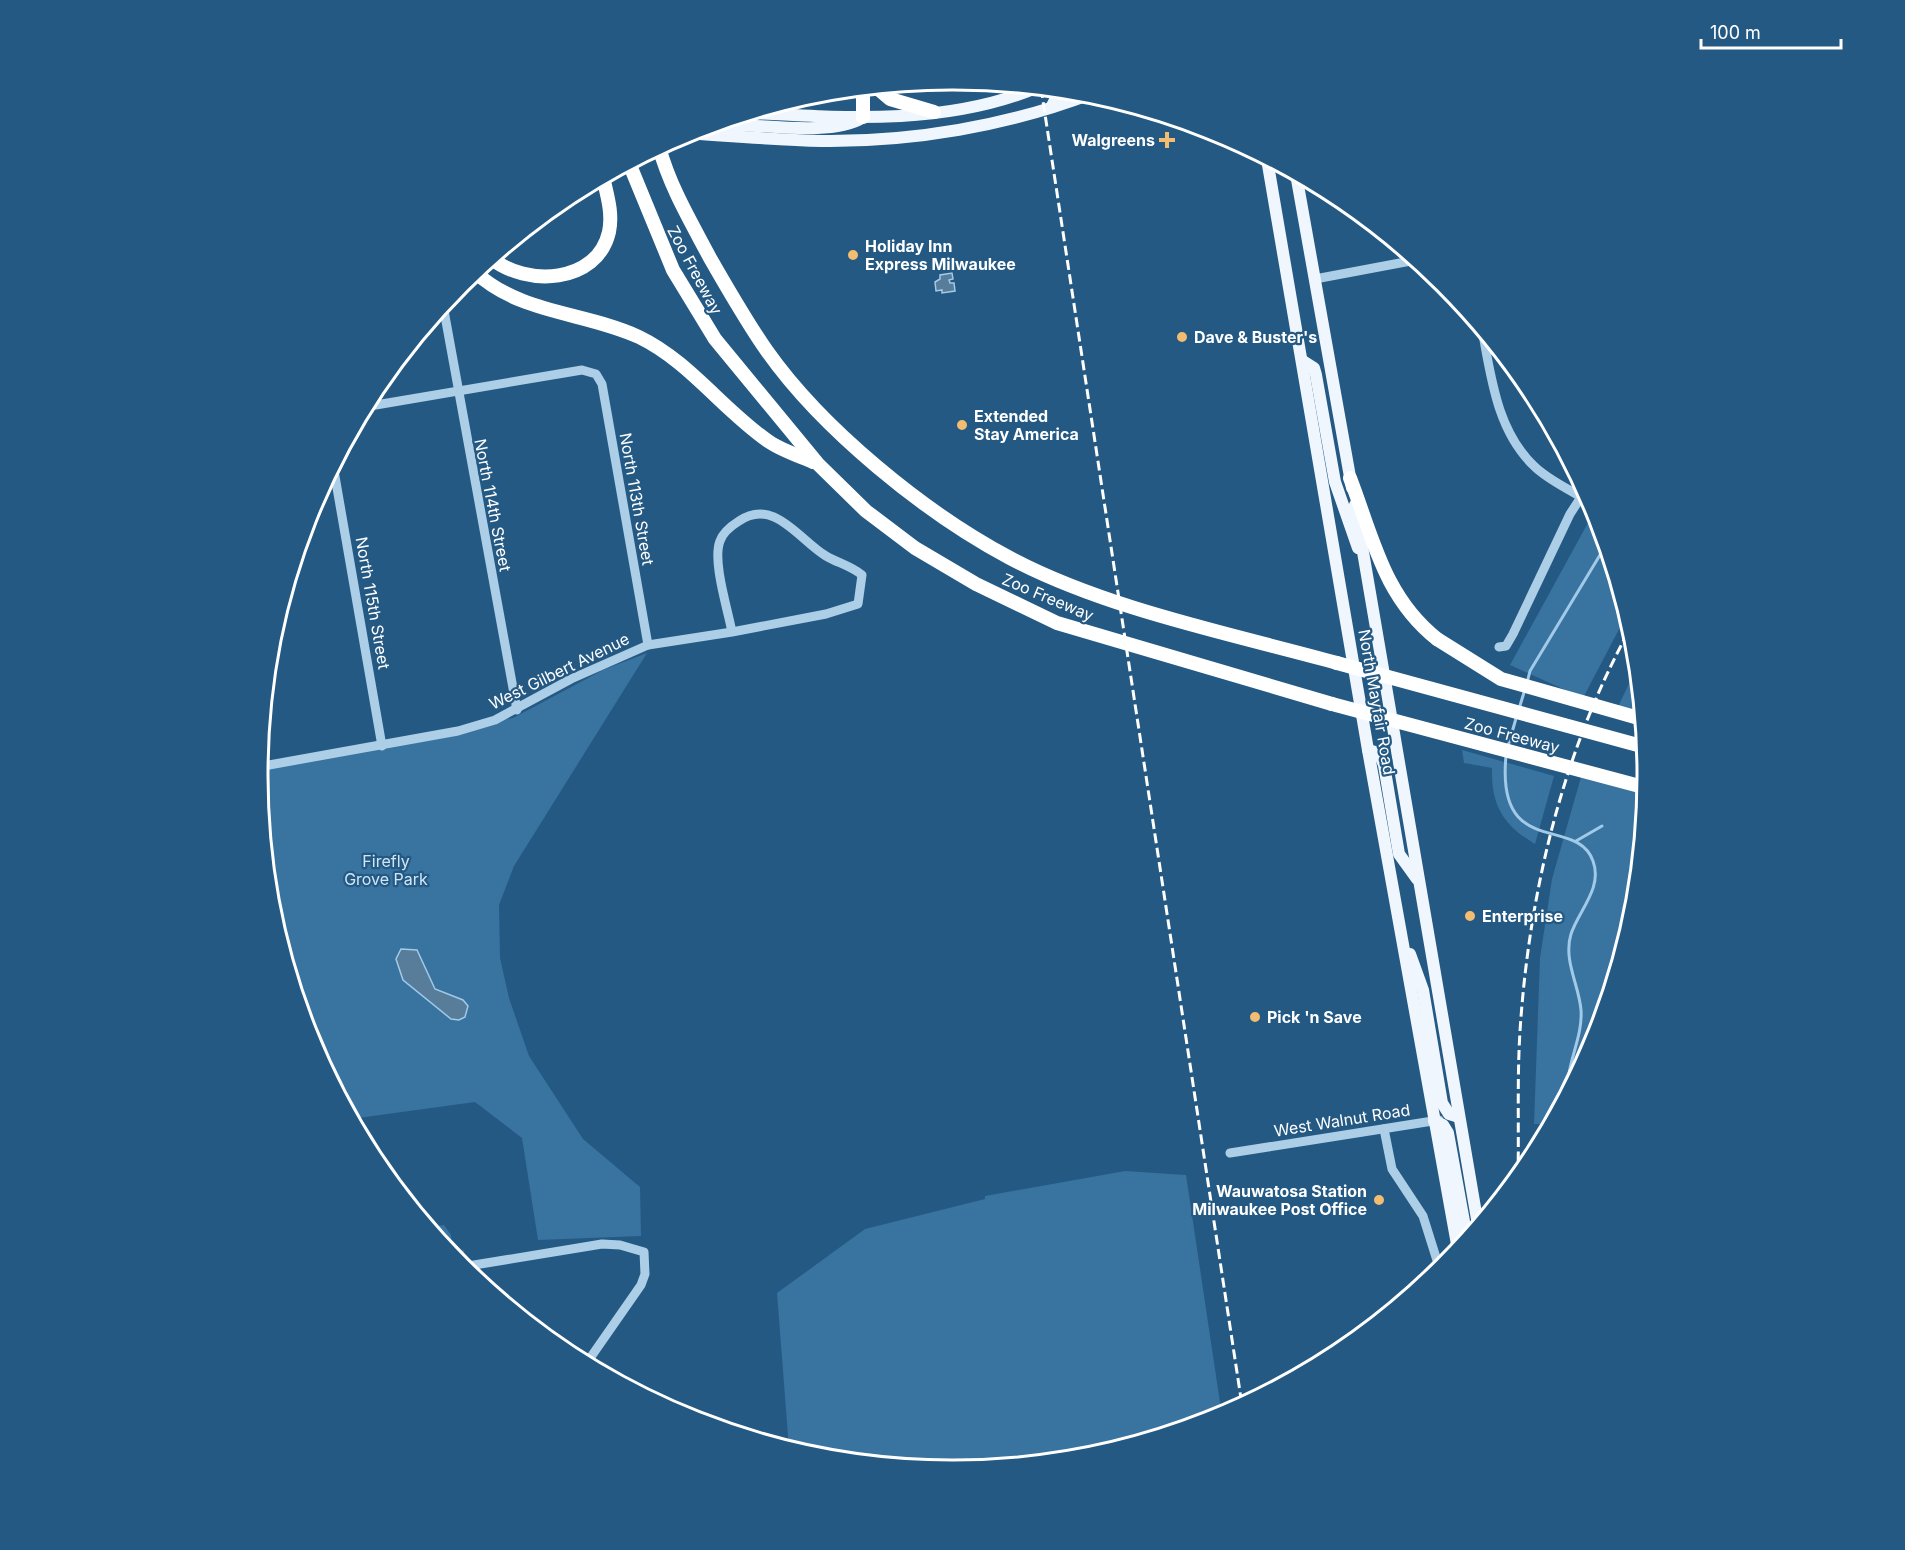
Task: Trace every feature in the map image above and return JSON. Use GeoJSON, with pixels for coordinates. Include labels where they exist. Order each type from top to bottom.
{"type":"FeatureCollection","features":[{"type":"Feature","properties":{"kind":"highway"},"geometry":{"type":"LineString","coordinates":[[885,94],[895,101],[934,112]]}},
{"type":"Feature","properties":{"kind":"highway"},"geometry":{"type":"LineString","coordinates":[[863,117],[864,96]]}},
{"type":"Feature","properties":{"kind":"highway","name":"Zoo Freeway"},"geometry":{"type":"LineString","coordinates":[[661,156],[676,194],[694,229],[731,296],[766,351],[793,384],[885,474],[964,531],[1011,558],[1136,608],[1636,745]]}},
{"type":"Feature","properties":{"kind":"highway","name":"Zoo Freeway"},"geometry":{"type":"LineString","coordinates":[[632,171],[653,227],[687,297],[715,339],[818,464],[866,511],[915,548],[976,584],[1057,623],[1332,704],[1637,785]]}},
{"type":"Feature","properties":{"kind":"highway"},"geometry":{"type":"LineString","coordinates":[[498,263],[512,273],[539,279],[564,274],[589,264],[602,250],[611,219],[605,185]]}},
{"type":"Feature","properties":{"kind":"highway"},"geometry":{"type":"LineString","coordinates":[[482,278],[516,299],[592,321],[649,343],[692,376],[769,442],[818,464]]}},
{"type":"Feature","properties":{"kind":"highway"},"geometry":{"type":"LineString","coordinates":[[1350,478],[1384,574],[1405,608],[1437,639],[1501,679],[1635,717]]}},
{"type":"Feature","properties":{"kind":"main road"},"geometry":{"type":"LineString","coordinates":[[772,114],[863,117],[934,112],[1005,99],[1020,94]]}},
{"type":"Feature","properties":{"kind":"main road"},"geometry":{"type":"LineString","coordinates":[[1052,106],[1057,98]]}},
{"type":"Feature","properties":{"kind":"main road"},"geometry":{"type":"LineString","coordinates":[[709,135],[790,140],[863,140],[974,126],[1070,100]]}},
{"type":"Feature","properties":{"kind":"main road"},"geometry":{"type":"LineString","coordinates":[[741,123],[829,128],[846,126],[863,117]]}},
{"type":"Feature","properties":{"kind":"main road"},"geometry":{"type":"LineString","coordinates":[[863,117],[863,140]]}},
{"type":"Feature","properties":{"kind":"main road","name":"North Mayfair Road"},"geometry":{"type":"LineString","coordinates":[[1270,169],[1368,750],[1456,1239]]}},
{"type":"Feature","properties":{"kind":"main road","name":"North Mayfair Road"},"geometry":{"type":"LineString","coordinates":[[1298,184],[1367,572],[1477,1216]]}},
{"type":"Feature","properties":{"kind":"main road"},"geometry":{"type":"LineString","coordinates":[[1303,361],[1314,368],[1335,482],[1346,519],[1367,572]]}},
{"type":"Feature","properties":{"kind":"main road"},"geometry":{"type":"LineString","coordinates":[[1368,750],[1379,753],[1384,765],[1399,854],[1419,882]]}},
{"type":"Feature","properties":{"kind":"main road"},"geometry":{"type":"LineString","coordinates":[[1401,931],[1423,990],[1442,1102],[1449,1114],[1460,1116]]}},
{"type":"Feature","properties":{"kind":"main road"},"geometry":{"type":"LineString","coordinates":[[1434,1121],[1443,1125],[1448,1133],[1465,1230]]}},
{"type":"Feature","properties":{"kind":"street"},"geometry":{"type":"LineString","coordinates":[[1315,279],[1406,262]]}},
{"type":"Feature","properties":{"kind":"street","name":"North 114th Street"},"geometry":{"type":"LineString","coordinates":[[445,315],[517,710]]}},
{"type":"Feature","properties":{"kind":"street"},"geometry":{"type":"LineString","coordinates":[[1485,345],[1499,409],[1517,447],[1540,471],[1575,490]]}},
{"type":"Feature","properties":{"kind":"street","name":"North 113th Street"},"geometry":{"type":"LineString","coordinates":[[457,392],[582,370],[596,374],[602,384],[648,645]]}},
{"type":"Feature","properties":{"kind":"street"},"geometry":{"type":"LineString","coordinates":[[376,405],[457,392]]}},
{"type":"Feature","properties":{"kind":"street","name":"North 115th Street"},"geometry":{"type":"LineString","coordinates":[[335,478],[382,746]]}},
{"type":"Feature","properties":{"kind":"street"},"geometry":{"type":"LineString","coordinates":[[1499,647],[1506,646],[1514,634],[1570,514],[1579,500]]}},
{"type":"Feature","properties":{"kind":"street","name":"West Gilbert Avenue"},"geometry":{"type":"LineString","coordinates":[[267,765],[458,731],[517,710],[571,679],[648,645],[732,632],[826,614],[858,604],[862,575],[850,566],[826,556],[777,516],[763,514],[744,518],[728,528],[720,541],[718,555],[732,632]]}},
{"type":"Feature","properties":{"kind":"street","name":"West Walnut Road"},"geometry":{"type":"LineString","coordinates":[[1230,1153],[1460,1116]]}},
{"type":"Feature","properties":{"kind":"street"},"geometry":{"type":"LineString","coordinates":[[1384,1129],[1392,1169],[1423,1216],[1437,1259]]}},
{"type":"Feature","properties":{"kind":"street"},"geometry":{"type":"LineString","coordinates":[[475,1266],[602,1244],[626,1246],[645,1252],[645,1274],[641,1285],[591,1357]]}},
{"type":"Feature","properties":{"kind":"green space"},"geometry":{"type":"Polygon","coordinates":[[[1588,522],[1601,555],[1621,626],[1583,698],[1510,665],[1588,522]]]}},
{"type":"Feature","properties":{"kind":"green space","name":"Firefly Grove Park"},"geometry":{"type":"Polygon","coordinates":[[[647,653],[514,866],[499,905],[500,958],[509,998],[529,1056],[583,1139],[640,1187],[641,1236],[538,1240],[522,1138],[475,1102],[359,1117],[320,1037],[291,952],[273,864],[267,768],[513,718],[603,670],[647,653]]]}},
{"type":"Feature","properties":{"kind":"green space"},"geometry":{"type":"Polygon","coordinates":[[[1631,680],[1636,725],[1614,715],[1631,680]]]}},
{"type":"Feature","properties":{"kind":"green space"},"geometry":{"type":"Polygon","coordinates":[[[1462,750],[1554,776],[1535,844],[1515,829],[1501,813],[1494,793],[1492,768],[1464,763],[1462,750]]]}},
{"type":"Feature","properties":{"kind":"green space"},"geometry":{"type":"Polygon","coordinates":[[[1581,777],[1637,791],[1632,864],[1614,952],[1601,995],[1567,1078],[1542,1124],[1534,1124],[1540,958],[1552,879],[1581,777]]]}},
{"type":"Feature","properties":{"kind":"green space"},"geometry":{"type":"Polygon","coordinates":[[[1125,1171],[1186,1175],[1220,1405],[1173,1424],[1130,1437],[1086,1447],[997,1459],[908,1459],[863,1454],[788,1440],[777,1293],[865,1229],[985,1199],[985,1196],[1125,1171]]]}},
{"type":"Feature","properties":{"kind":"green space"},"geometry":{"type":"Polygon","coordinates":[[[444,1225],[451,1235],[451,1242],[437,1227],[444,1225]]]}},
{"type":"Feature","properties":{"kind":"shaded area"},"geometry":{"type":"Polygon","coordinates":[[[952,273],[953,279],[949,280],[950,283],[954,283],[955,291],[942,293],[942,290],[936,291],[935,282],[940,279],[940,275],[952,273]]]}},
{"type":"Feature","properties":{"kind":"shaded area"},"geometry":{"type":"Polygon","coordinates":[[[401,949],[417,950],[435,989],[463,1000],[468,1006],[465,1017],[459,1020],[451,1019],[403,980],[396,959],[401,949]]]}},
{"type":"Feature","properties":{"kind":"waterway"},"geometry":{"type":"LineString","coordinates":[[1527,683],[1530,671],[1601,554]]}},
{"type":"Feature","properties":{"kind":"waterway"},"geometry":{"type":"LineString","coordinates":[[1519,709],[1525,689]]}},
{"type":"Feature","properties":{"kind":"waterway"},"geometry":{"type":"LineString","coordinates":[[1508,746],[1517,715]]}},
{"type":"Feature","properties":{"kind":"waterway"},"geometry":{"type":"LineString","coordinates":[[1506,756],[1506,788],[1513,810],[1525,823],[1571,840],[1584,848],[1593,861],[1595,871],[1593,890],[1575,925],[1569,944],[1570,963],[1580,1001],[1581,1020],[1569,1074]]}},
{"type":"Feature","properties":{"kind":"waterway"},"geometry":{"type":"LineString","coordinates":[[1576,841],[1602,826]]}},
{"type":"Feature","properties":{"kind":"railway"},"geometry":{"type":"LineString","coordinates":[[1042,96],[1241,1396]]}},
{"type":"Feature","properties":{"kind":"railway"},"geometry":{"type":"LineString","coordinates":[[1518,1161],[1520,1031],[1525,979],[1541,875],[1568,772],[1586,722],[1624,641]]}},
{"type":"Feature","properties":{"kind":"place","name":"Walgreens"},"geometry":{"type":"Point","coordinates":[1167,140]}},
{"type":"Feature","properties":{"kind":"place","name":"Holiday Inn Express Milwaukee"},"geometry":{"type":"Point","coordinates":[853,255]}},
{"type":"Feature","properties":{"kind":"place","name":"Dave & Buster's"},"geometry":{"type":"Point","coordinates":[1182,337]}},
{"type":"Feature","properties":{"kind":"place","name":"Extended Stay America"},"geometry":{"type":"Point","coordinates":[962,425]}},
{"type":"Feature","properties":{"kind":"place","name":"Enterprise"},"geometry":{"type":"Point","coordinates":[1470,916]}},
{"type":"Feature","properties":{"kind":"place","name":"Pick 'n Save"},"geometry":{"type":"Point","coordinates":[1255,1017]}},
{"type":"Feature","properties":{"kind":"place","name":"Wauwatosa Station Milwaukee Post Office"},"geometry":{"type":"Point","coordinates":[1379,1200]}}]}
